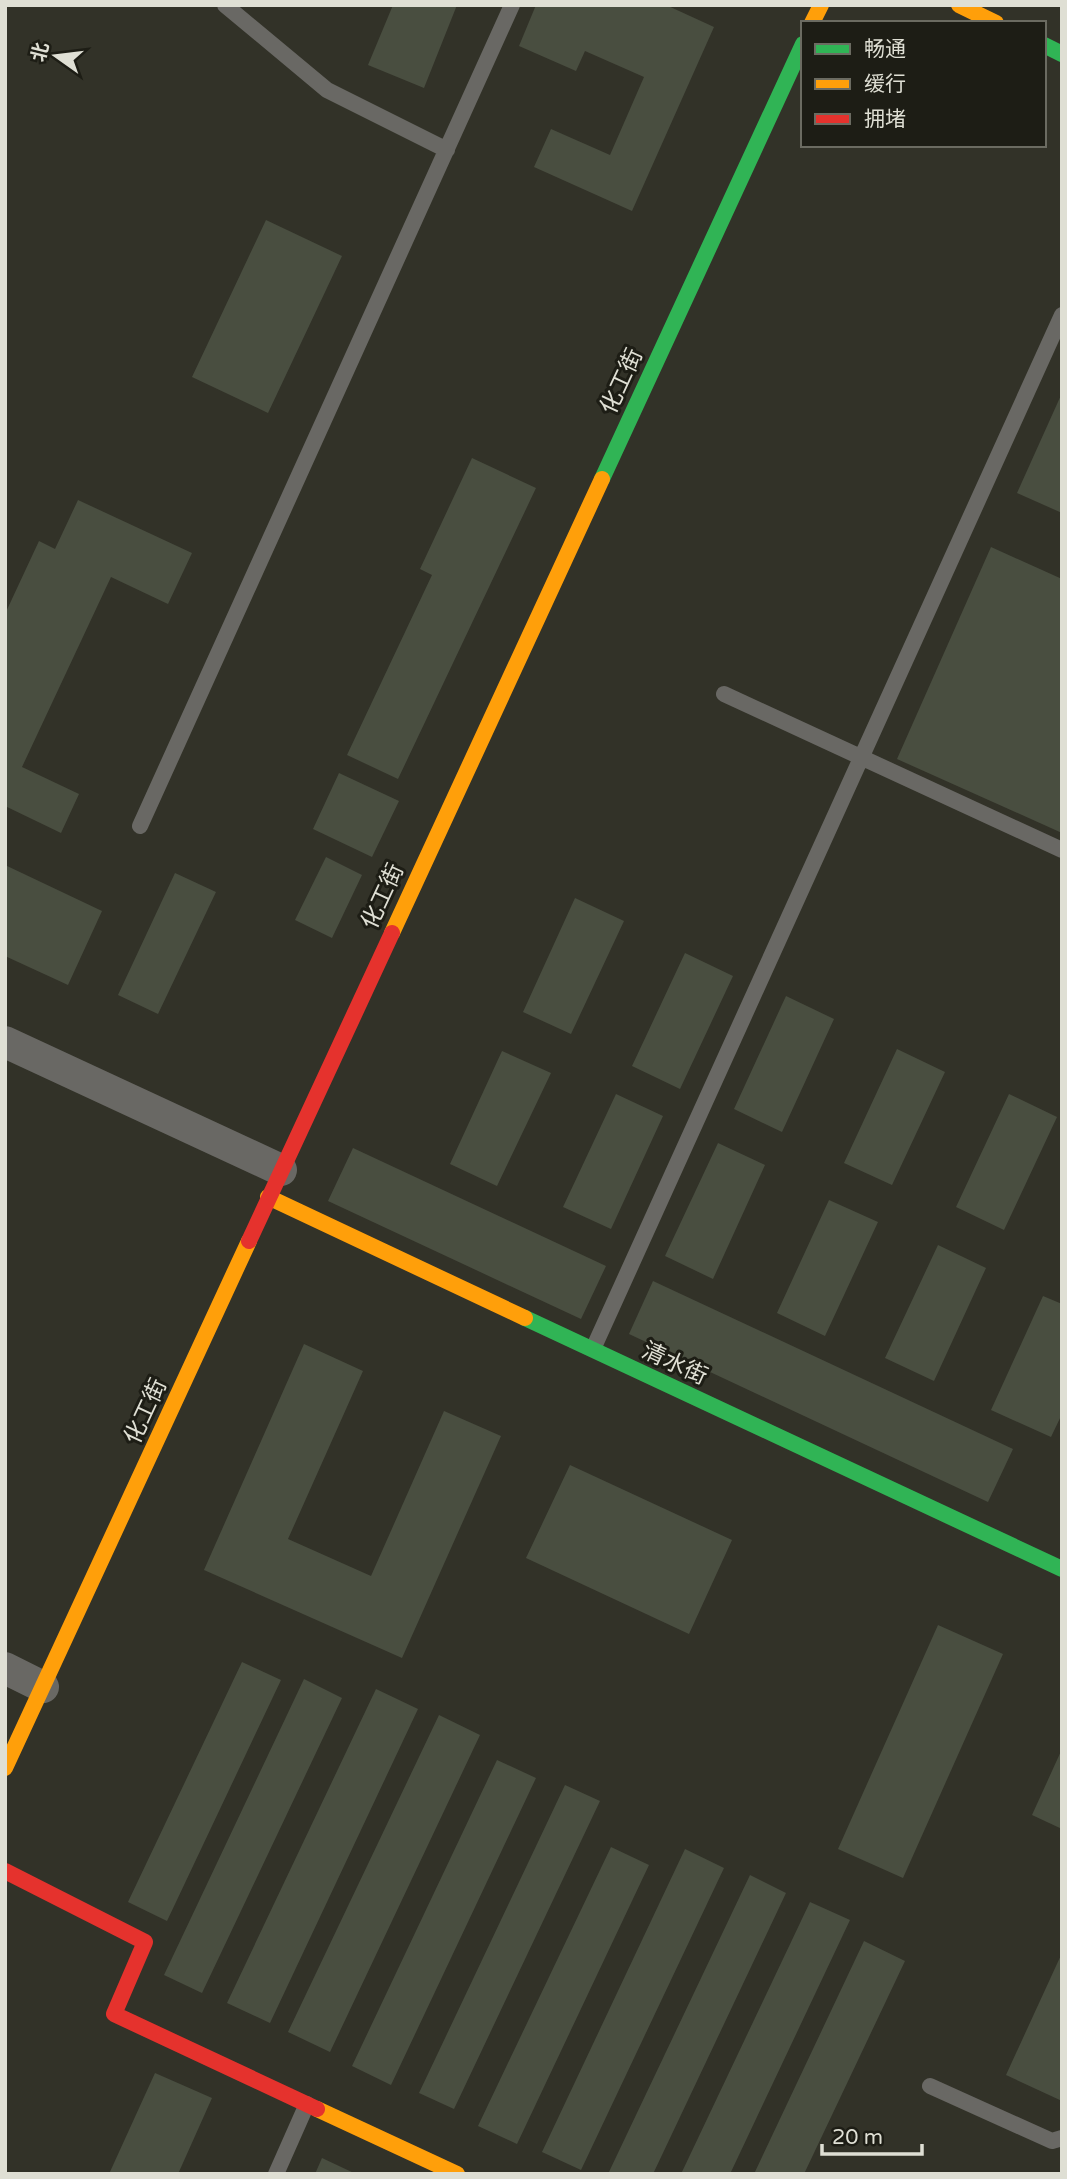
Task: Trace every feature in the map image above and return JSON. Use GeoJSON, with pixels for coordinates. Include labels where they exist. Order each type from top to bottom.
{"type":"FeatureCollection","features":[{"type":"Feature","properties":{"kind":"street"},"geometry":{"type":"LineString","coordinates":[[813,21],[821,5]]}},
{"type":"Feature","properties":{"kind":"street"},"geometry":{"type":"LineString","coordinates":[[959,5],[992,21]]}},
{"type":"Feature","properties":{"kind":"street"},"geometry":{"type":"LineString","coordinates":[[1046,47],[1062,54]]}},
{"type":"Feature","properties":{"kind":"street","name":"化工街"},"geometry":{"type":"LineString","coordinates":[[5,1768],[801,48]]}},
{"type":"Feature","properties":{"kind":"street"},"geometry":{"type":"LineString","coordinates":[[5,1042],[274,1184]]}},
{"type":"Feature","properties":{"kind":"street","name":"清水街"},"geometry":{"type":"LineString","coordinates":[[274,1184],[593,1349],[1062,1569]]}},
{"type":"Feature","properties":{"kind":"street"},"geometry":{"type":"LineString","coordinates":[[5,1668],[43,1687]]}},
{"type":"Feature","properties":{"kind":"street"},"geometry":{"type":"LineString","coordinates":[[5,1871],[145,1942],[114,2014],[457,2174]]}},
{"type":"Feature","properties":{"kind":"lane"},"geometry":{"type":"LineString","coordinates":[[225,5],[327,90],[447,150]]}},
{"type":"Feature","properties":{"kind":"lane"},"geometry":{"type":"LineString","coordinates":[[140,826],[512,5]]}},
{"type":"Feature","properties":{"kind":"lane"},"geometry":{"type":"LineString","coordinates":[[593,1349],[1062,315]]}},
{"type":"Feature","properties":{"kind":"lane"},"geometry":{"type":"LineString","coordinates":[[724,694],[1062,850]]}},
{"type":"Feature","properties":{"kind":"lane"},"geometry":{"type":"LineString","coordinates":[[930,2086],[1052,2141],[1062,2138]]}},
{"type":"Feature","properties":{"kind":"lane"},"geometry":{"type":"LineString","coordinates":[[276,2174],[307,2104]]}},
{"type":"Feature","properties":{"kind":"building"},"geometry":{"type":"Polygon","coordinates":[[[393,5],[457,5],[424,88],[368,65],[393,5]]]}},
{"type":"Feature","properties":{"kind":"building"},"geometry":{"type":"Polygon","coordinates":[[[536,5],[666,5],[714,27],[632,211],[534,167],[551,129],[610,155],[644,77],[585,51],[576,71],[519,46],[536,5]]]}},
{"type":"Feature","properties":{"kind":"building"},"geometry":{"type":"Polygon","coordinates":[[[266,220],[342,256],[268,413],[192,377],[266,220]]]}},
{"type":"Feature","properties":{"kind":"building"},"geometry":{"type":"Polygon","coordinates":[[[1062,393],[1062,513],[1017,493],[1062,393]]]}},
{"type":"Feature","properties":{"kind":"building"},"geometry":{"type":"Polygon","coordinates":[[[472,458],[536,488],[398,779],[347,755],[432,575],[420,569],[472,458]]]}},
{"type":"Feature","properties":{"kind":"building"},"geometry":{"type":"Polygon","coordinates":[[[78,500],[192,553],[168,604],[111,577],[22,767],[79,794],[61,833],[5,806],[5,614],[39,541],[55,549],[78,500]]]}},
{"type":"Feature","properties":{"kind":"building"},"geometry":{"type":"Polygon","coordinates":[[[991,547],[1062,579],[1062,833],[897,759],[991,547]]]}},
{"type":"Feature","properties":{"kind":"building"},"geometry":{"type":"Polygon","coordinates":[[[339,773],[399,801],[372,857],[313,829],[339,773]]]}},
{"type":"Feature","properties":{"kind":"building"},"geometry":{"type":"Polygon","coordinates":[[[326,857],[362,875],[332,938],[295,920],[326,857]]]}},
{"type":"Feature","properties":{"kind":"building"},"geometry":{"type":"Polygon","coordinates":[[[5,865],[102,911],[68,985],[5,956],[5,865]]]}},
{"type":"Feature","properties":{"kind":"building"},"geometry":{"type":"Polygon","coordinates":[[[175,873],[216,892],[158,1014],[118,995],[175,873]]]}},
{"type":"Feature","properties":{"kind":"building"},"geometry":{"type":"Polygon","coordinates":[[[575,898],[624,921],[571,1034],[523,1012],[575,898]]]}},
{"type":"Feature","properties":{"kind":"building"},"geometry":{"type":"Polygon","coordinates":[[[685,953],[733,976],[680,1089],[632,1066],[685,953]]]}},
{"type":"Feature","properties":{"kind":"building"},"geometry":{"type":"Polygon","coordinates":[[[786,996],[834,1019],[782,1132],[734,1109],[786,996]]]}},
{"type":"Feature","properties":{"kind":"building"},"geometry":{"type":"Polygon","coordinates":[[[897,1049],[945,1072],[892,1185],[844,1163],[897,1049]]]}},
{"type":"Feature","properties":{"kind":"building"},"geometry":{"type":"Polygon","coordinates":[[[502,1051],[551,1073],[497,1186],[450,1164],[502,1051]]]}},
{"type":"Feature","properties":{"kind":"building"},"geometry":{"type":"Polygon","coordinates":[[[616,1094],[663,1116],[611,1229],[563,1207],[616,1094]]]}},
{"type":"Feature","properties":{"kind":"building"},"geometry":{"type":"Polygon","coordinates":[[[1009,1094],[1057,1117],[1004,1230],[956,1207],[1009,1094]]]}},
{"type":"Feature","properties":{"kind":"building"},"geometry":{"type":"Polygon","coordinates":[[[718,1143],[765,1165],[713,1279],[665,1256],[718,1143]]]}},
{"type":"Feature","properties":{"kind":"building"},"geometry":{"type":"Polygon","coordinates":[[[353,1148],[606,1266],[581,1319],[328,1201],[353,1148]]]}},
{"type":"Feature","properties":{"kind":"building"},"geometry":{"type":"Polygon","coordinates":[[[829,1200],[878,1222],[825,1336],[777,1313],[829,1200]]]}},
{"type":"Feature","properties":{"kind":"building"},"geometry":{"type":"Polygon","coordinates":[[[938,1245],[986,1268],[934,1381],[885,1358],[938,1245]]]}},
{"type":"Feature","properties":{"kind":"building"},"geometry":{"type":"Polygon","coordinates":[[[653,1281],[1013,1449],[988,1502],[629,1334],[653,1281]]]}},
{"type":"Feature","properties":{"kind":"building"},"geometry":{"type":"Polygon","coordinates":[[[1043,1296],[1062,1304],[1062,1414],[1051,1437],[991,1410],[1043,1296]]]}},
{"type":"Feature","properties":{"kind":"building"},"geometry":{"type":"Polygon","coordinates":[[[304,1344],[363,1371],[288,1539],[371,1576],[444,1411],[501,1436],[402,1658],[204,1570],[304,1344]]]}},
{"type":"Feature","properties":{"kind":"building"},"geometry":{"type":"Polygon","coordinates":[[[570,1465],[732,1540],[689,1634],[526,1558],[570,1465]]]}},
{"type":"Feature","properties":{"kind":"building"},"geometry":{"type":"Polygon","coordinates":[[[938,1625],[1003,1654],[903,1878],[838,1849],[938,1625]]]}},
{"type":"Feature","properties":{"kind":"building"},"geometry":{"type":"Polygon","coordinates":[[[242,1662],[281,1680],[167,1921],[128,1902],[242,1662]]]}},
{"type":"Feature","properties":{"kind":"building"},"geometry":{"type":"Polygon","coordinates":[[[304,1679],[342,1698],[202,1993],[164,1975],[304,1679]]]}},
{"type":"Feature","properties":{"kind":"building"},"geometry":{"type":"Polygon","coordinates":[[[376,1689],[418,1709],[270,2023],[227,2003],[376,1689]]]}},
{"type":"Feature","properties":{"kind":"building"},"geometry":{"type":"Polygon","coordinates":[[[439,1715],[480,1735],[330,2052],[288,2032],[439,1715]]]}},
{"type":"Feature","properties":{"kind":"building"},"geometry":{"type":"Polygon","coordinates":[[[1062,1749],[1062,1829],[1032,1815],[1062,1749]]]}},
{"type":"Feature","properties":{"kind":"building"},"geometry":{"type":"Polygon","coordinates":[[[497,1760],[536,1778],[391,2085],[352,2066],[497,1760]]]}},
{"type":"Feature","properties":{"kind":"building"},"geometry":{"type":"Polygon","coordinates":[[[565,1785],[600,1801],[454,2109],[419,2093],[565,1785]]]}},
{"type":"Feature","properties":{"kind":"building"},"geometry":{"type":"Polygon","coordinates":[[[611,1847],[649,1865],[517,2144],[478,2126],[611,1847]]]}},
{"type":"Feature","properties":{"kind":"building"},"geometry":{"type":"Polygon","coordinates":[[[685,1849],[724,1868],[581,2170],[542,2152],[685,1849]]]}},
{"type":"Feature","properties":{"kind":"building"},"geometry":{"type":"Polygon","coordinates":[[[750,1875],[786,1893],[653,2174],[608,2174],[750,1875]]]}},
{"type":"Feature","properties":{"kind":"building"},"geometry":{"type":"Polygon","coordinates":[[[810,1902],[850,1920],[730,2174],[681,2174],[810,1902]]]}},
{"type":"Feature","properties":{"kind":"building"},"geometry":{"type":"Polygon","coordinates":[[[864,1941],[905,1961],[804,2174],[754,2174],[864,1941]]]}},
{"type":"Feature","properties":{"kind":"building"},"geometry":{"type":"Polygon","coordinates":[[[1062,1953],[1062,2101],[1006,2075],[1062,1953]]]}},
{"type":"Feature","properties":{"kind":"building"},"geometry":{"type":"Polygon","coordinates":[[[155,2073],[212,2098],[178,2174],[109,2174],[155,2073]]]}},
{"type":"Feature","properties":{"kind":"building"},"geometry":{"type":"Polygon","coordinates":[[[322,2158],[356,2174],[315,2174],[322,2158]]]}},
{"type":"Feature","properties":{"kind":"traffic: fast"},"geometry":{"type":"LineString","coordinates":[[1046,46],[1062,54]]}},
{"type":"Feature","properties":{"kind":"traffic: fast"},"geometry":{"type":"LineString","coordinates":[[602,479],[801,48]]}},
{"type":"Feature","properties":{"kind":"traffic: fast"},"geometry":{"type":"LineString","coordinates":[[525,1318],[1062,1569]]}},
{"type":"Feature","properties":{"kind":"traffic: slow"},"geometry":{"type":"LineString","coordinates":[[813,21],[821,5]]}},
{"type":"Feature","properties":{"kind":"traffic: slow"},"geometry":{"type":"LineString","coordinates":[[959,5],[992,21]]}},
{"type":"Feature","properties":{"kind":"traffic: slow"},"geometry":{"type":"LineString","coordinates":[[392,933],[602,479]]}},
{"type":"Feature","properties":{"kind":"traffic: slow"},"geometry":{"type":"LineString","coordinates":[[268,1197],[525,1318]]}},
{"type":"Feature","properties":{"kind":"traffic: slow"},"geometry":{"type":"LineString","coordinates":[[5,1768],[249,1241]]}},
{"type":"Feature","properties":{"kind":"traffic: slow"},"geometry":{"type":"LineString","coordinates":[[317,2109],[457,2174]]}},
{"type":"Feature","properties":{"kind":"traffic: jam"},"geometry":{"type":"LineString","coordinates":[[249,1241],[392,933]]}},
{"type":"Feature","properties":{"kind":"traffic: jam"},"geometry":{"type":"LineString","coordinates":[[5,1871],[145,1942],[114,2014],[317,2109]]}}]}
